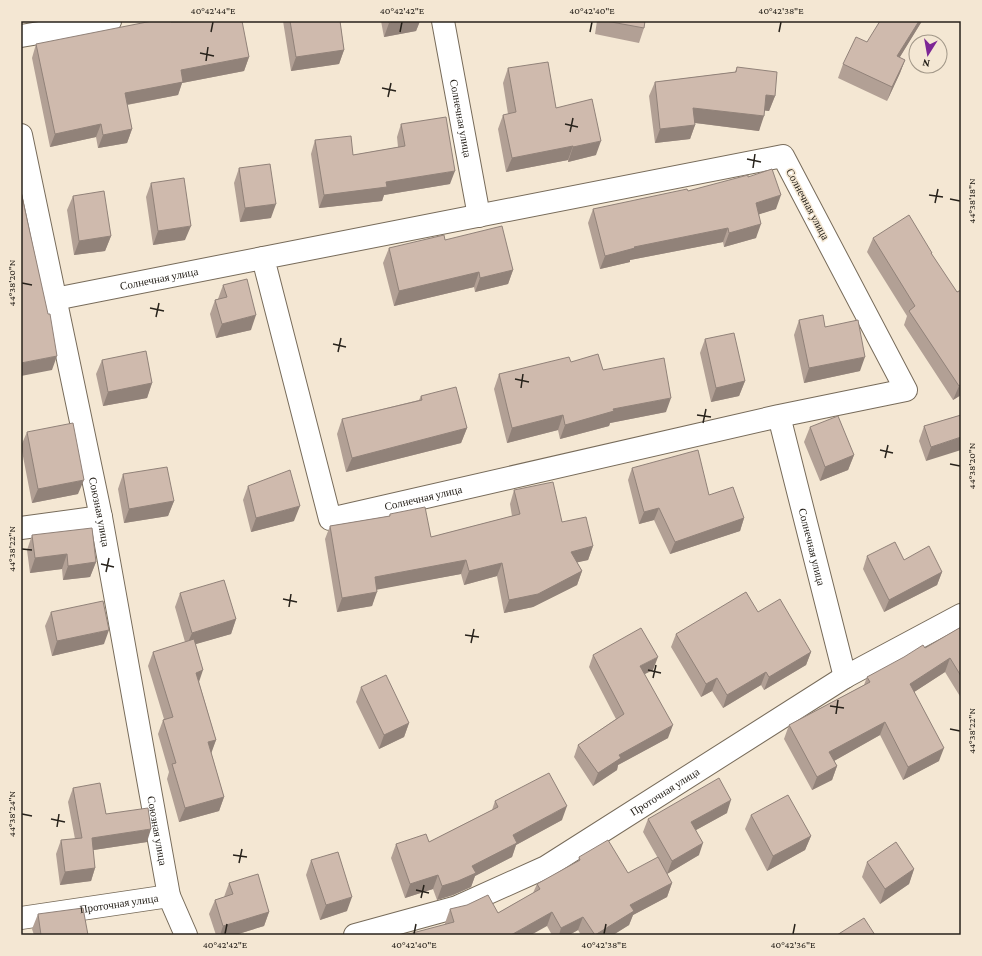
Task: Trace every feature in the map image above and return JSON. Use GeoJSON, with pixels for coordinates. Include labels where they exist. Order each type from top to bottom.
{"type":"FeatureCollection","features":[{"type":"Feature","properties":{"kind":"street"},"geometry":{"type":"LineString","coordinates":[[21,36],[110,21]]}},
{"type":"Feature","properties":{"kind":"street","name":"Солнечная улица"},"geometry":{"type":"LineString","coordinates":[[443,21],[479,216]]}},
{"type":"Feature","properties":{"kind":"street","name":"Союзная улица"},"geometry":{"type":"LineString","coordinates":[[21,135],[101,517],[169,896],[186,935]]}},
{"type":"Feature","properties":{"kind":"street","name":"Солнечная улица"},"geometry":{"type":"LineString","coordinates":[[55,299],[263,258],[479,216],[783,156],[906,390],[779,416],[330,519],[263,258]]}},
{"type":"Feature","properties":{"kind":"street","name":"Солнечная улица"},"geometry":{"type":"LineString","coordinates":[[779,416],[845,677]]}},
{"type":"Feature","properties":{"kind":"street"},"geometry":{"type":"LineString","coordinates":[[21,528],[101,517]]}},
{"type":"Feature","properties":{"kind":"street","name":"Проточная улица"},"geometry":{"type":"LineString","coordinates":[[354,935],[457,907],[546,867],[845,677],[961,615]]}},
{"type":"Feature","properties":{"kind":"street","name":"Проточная улица"},"geometry":{"type":"LineString","coordinates":[[21,918],[169,896]]}},
{"type":"Feature","properties":{"kind":"building"},"geometry":{"type":"Polygon","coordinates":[[[152,21],[242,21],[249,57],[181,70],[183,82],[125,93],[132,129],[103,135],[101,124],[55,134],[36,44],[152,21]]]}},
{"type":"Feature","properties":{"kind":"building"},"geometry":{"type":"Polygon","coordinates":[[[290,21],[340,21],[344,50],[296,57],[290,21]]]}},
{"type":"Feature","properties":{"kind":"building"},"geometry":{"type":"Polygon","coordinates":[[[388,21],[400,21],[389,23],[388,21]]]}},
{"type":"Feature","properties":{"kind":"building"},"geometry":{"type":"Polygon","coordinates":[[[606,21],[645,21],[644,28],[606,21]]]}},
{"type":"Feature","properties":{"kind":"building"},"geometry":{"type":"Polygon","coordinates":[[[880,21],[919,21],[911,34],[908,34],[908,38],[897,56],[905,60],[892,87],[843,64],[856,37],[867,42],[880,21]]]}},
{"type":"Feature","properties":{"kind":"building"},"geometry":{"type":"Polygon","coordinates":[[[548,62],[556,108],[592,99],[601,141],[512,158],[503,115],[516,112],[508,68],[548,62]]]}},
{"type":"Feature","properties":{"kind":"building"},"geometry":{"type":"Polygon","coordinates":[[[737,67],[777,72],[775,96],[766,95],[764,116],[693,108],[695,125],[660,129],[655,82],[736,72],[737,67]]]}},
{"type":"Feature","properties":{"kind":"building"},"geometry":{"type":"Polygon","coordinates":[[[446,117],[455,171],[386,182],[387,187],[324,195],[315,140],[351,136],[353,155],[405,146],[401,124],[446,117]]]}},
{"type":"Feature","properties":{"kind":"building"},"geometry":{"type":"Polygon","coordinates":[[[270,164],[276,204],[245,208],[239,168],[270,164]]]}},
{"type":"Feature","properties":{"kind":"building"},"geometry":{"type":"Polygon","coordinates":[[[772,169],[781,195],[756,203],[761,224],[729,233],[728,228],[634,247],[635,248],[605,256],[593,209],[687,189],[688,191],[748,175],[748,177],[772,169]]]}},
{"type":"Feature","properties":{"kind":"building"},"geometry":{"type":"Polygon","coordinates":[[[184,178],[191,226],[158,231],[151,183],[184,178]]]}},
{"type":"Feature","properties":{"kind":"building"},"geometry":{"type":"Polygon","coordinates":[[[104,191],[111,236],[79,241],[73,196],[104,191]]]}},
{"type":"Feature","properties":{"kind":"building"},"geometry":{"type":"Polygon","coordinates":[[[21,192],[48,314],[50,314],[57,356],[21,363],[21,192]]]}},
{"type":"Feature","properties":{"kind":"building"},"geometry":{"type":"Polygon","coordinates":[[[909,215],[931,253],[957,292],[961,290],[961,384],[959,386],[909,311],[915,306],[873,238],[909,215]]]}},
{"type":"Feature","properties":{"kind":"building"},"geometry":{"type":"Polygon","coordinates":[[[502,226],[513,270],[480,278],[479,272],[399,291],[389,248],[444,235],[445,240],[502,226]]]}},
{"type":"Feature","properties":{"kind":"building"},"geometry":{"type":"Polygon","coordinates":[[[247,279],[256,315],[222,324],[215,300],[227,297],[223,285],[247,279]]]}},
{"type":"Feature","properties":{"kind":"building"},"geometry":{"type":"Polygon","coordinates":[[[823,315],[825,327],[858,320],[865,357],[809,368],[799,320],[823,315]]]}},
{"type":"Feature","properties":{"kind":"building"},"geometry":{"type":"Polygon","coordinates":[[[734,333],[745,381],[716,388],[705,339],[734,333]]]}},
{"type":"Feature","properties":{"kind":"building"},"geometry":{"type":"Polygon","coordinates":[[[146,351],[152,383],[108,392],[102,360],[146,351]]]}},
{"type":"Feature","properties":{"kind":"building"},"geometry":{"type":"Polygon","coordinates":[[[598,354],[603,370],[664,358],[671,398],[613,409],[614,411],[565,425],[563,415],[512,428],[499,374],[569,357],[571,362],[598,354]]]}},
{"type":"Feature","properties":{"kind":"building"},"geometry":{"type":"Polygon","coordinates":[[[456,387],[467,428],[352,458],[342,419],[422,400],[421,396],[456,387]]]}},
{"type":"Feature","properties":{"kind":"building"},"geometry":{"type":"Polygon","coordinates":[[[961,415],[961,437],[931,447],[924,426],[961,415]]]}},
{"type":"Feature","properties":{"kind":"building"},"geometry":{"type":"Polygon","coordinates":[[[838,416],[854,455],[825,467],[810,427],[838,416]]]}},
{"type":"Feature","properties":{"kind":"building"},"geometry":{"type":"Polygon","coordinates":[[[73,423],[84,480],[38,489],[27,432],[73,423]]]}},
{"type":"Feature","properties":{"kind":"building"},"geometry":{"type":"Polygon","coordinates":[[[698,450],[709,495],[733,487],[744,518],[675,542],[659,508],[644,512],[632,468],[698,450]]]}},
{"type":"Feature","properties":{"kind":"building"},"geometry":{"type":"Polygon","coordinates":[[[167,467],[174,501],[129,509],[123,474],[167,467]]]}},
{"type":"Feature","properties":{"kind":"building"},"geometry":{"type":"Polygon","coordinates":[[[290,470],[300,506],[256,518],[248,486],[290,470]]]}},
{"type":"Feature","properties":{"kind":"building"},"geometry":{"type":"Polygon","coordinates":[[[553,482],[562,522],[586,517],[593,546],[571,552],[582,571],[538,594],[509,600],[502,563],[469,571],[466,560],[375,577],[377,592],[342,598],[330,526],[390,516],[390,514],[425,507],[431,537],[520,514],[514,490],[553,482]]]}},
{"type":"Feature","properties":{"kind":"building"},"geometry":{"type":"Polygon","coordinates":[[[92,528],[96,562],[68,566],[67,554],[35,558],[32,535],[92,528]]]}},
{"type":"Feature","properties":{"kind":"building"},"geometry":{"type":"Polygon","coordinates":[[[895,542],[904,560],[929,546],[942,572],[889,600],[867,556],[895,542]]]}},
{"type":"Feature","properties":{"kind":"building"},"geometry":{"type":"Polygon","coordinates":[[[224,580],[236,619],[192,633],[180,593],[224,580]]]}},
{"type":"Feature","properties":{"kind":"building"},"geometry":{"type":"Polygon","coordinates":[[[746,592],[758,612],[780,599],[811,652],[769,677],[766,672],[727,695],[717,678],[706,684],[676,634],[746,592]]]}},
{"type":"Feature","properties":{"kind":"building"},"geometry":{"type":"Polygon","coordinates":[[[103,601],[109,630],[57,641],[51,612],[103,601]]]}},
{"type":"Feature","properties":{"kind":"building"},"geometry":{"type":"Polygon","coordinates":[[[961,627],[961,676],[950,658],[910,684],[944,748],[908,767],[885,722],[829,752],[837,766],[817,777],[789,725],[870,682],[867,677],[923,645],[925,648],[961,627]]]}},
{"type":"Feature","properties":{"kind":"building"},"geometry":{"type":"Polygon","coordinates":[[[641,628],[658,657],[640,666],[673,725],[619,755],[621,758],[598,773],[578,745],[624,714],[593,655],[641,628]]]}},
{"type":"Feature","properties":{"kind":"building"},"geometry":{"type":"Polygon","coordinates":[[[194,639],[203,670],[196,673],[216,740],[208,742],[224,797],[185,808],[172,764],[176,763],[163,720],[173,717],[153,652],[194,639]]]}},
{"type":"Feature","properties":{"kind":"building"},"geometry":{"type":"Polygon","coordinates":[[[386,675],[409,723],[384,735],[361,687],[386,675]]]}},
{"type":"Feature","properties":{"kind":"building"},"geometry":{"type":"Polygon","coordinates":[[[549,773],[567,806],[513,835],[517,843],[472,866],[476,873],[442,886],[438,875],[410,884],[396,844],[426,834],[429,842],[498,807],[495,801],[549,773]]]}},
{"type":"Feature","properties":{"kind":"building"},"geometry":{"type":"Polygon","coordinates":[[[719,778],[731,800],[691,822],[703,843],[672,861],[648,819],[719,778]]]}},
{"type":"Feature","properties":{"kind":"building"},"geometry":{"type":"Polygon","coordinates":[[[100,783],[106,814],[148,808],[151,829],[92,838],[95,868],[65,872],[61,840],[82,838],[73,788],[100,783]]]}},
{"type":"Feature","properties":{"kind":"building"},"geometry":{"type":"Polygon","coordinates":[[[788,795],[811,836],[773,856],[751,815],[788,795]]]}},
{"type":"Feature","properties":{"kind":"building"},"geometry":{"type":"Polygon","coordinates":[[[608,840],[628,873],[658,857],[672,883],[630,905],[634,911],[595,935],[583,917],[561,928],[552,912],[511,935],[405,935],[454,922],[450,909],[467,905],[488,895],[498,913],[540,889],[537,884],[580,860],[579,857],[608,840]]]}},
{"type":"Feature","properties":{"kind":"building"},"geometry":{"type":"Polygon","coordinates":[[[896,842],[914,869],[885,889],[867,862],[896,842]]]}},
{"type":"Feature","properties":{"kind":"building"},"geometry":{"type":"Polygon","coordinates":[[[338,852],[352,897],[326,905],[311,860],[338,852]]]}},
{"type":"Feature","properties":{"kind":"building"},"geometry":{"type":"Polygon","coordinates":[[[258,874],[269,912],[223,926],[215,900],[233,894],[229,883],[258,874]]]}},
{"type":"Feature","properties":{"kind":"building"},"geometry":{"type":"Polygon","coordinates":[[[83,908],[88,935],[41,935],[38,914],[83,908]]]}},
{"type":"Feature","properties":{"kind":"building"},"geometry":{"type":"Polygon","coordinates":[[[864,918],[875,935],[837,935],[864,918]]]}}]}
